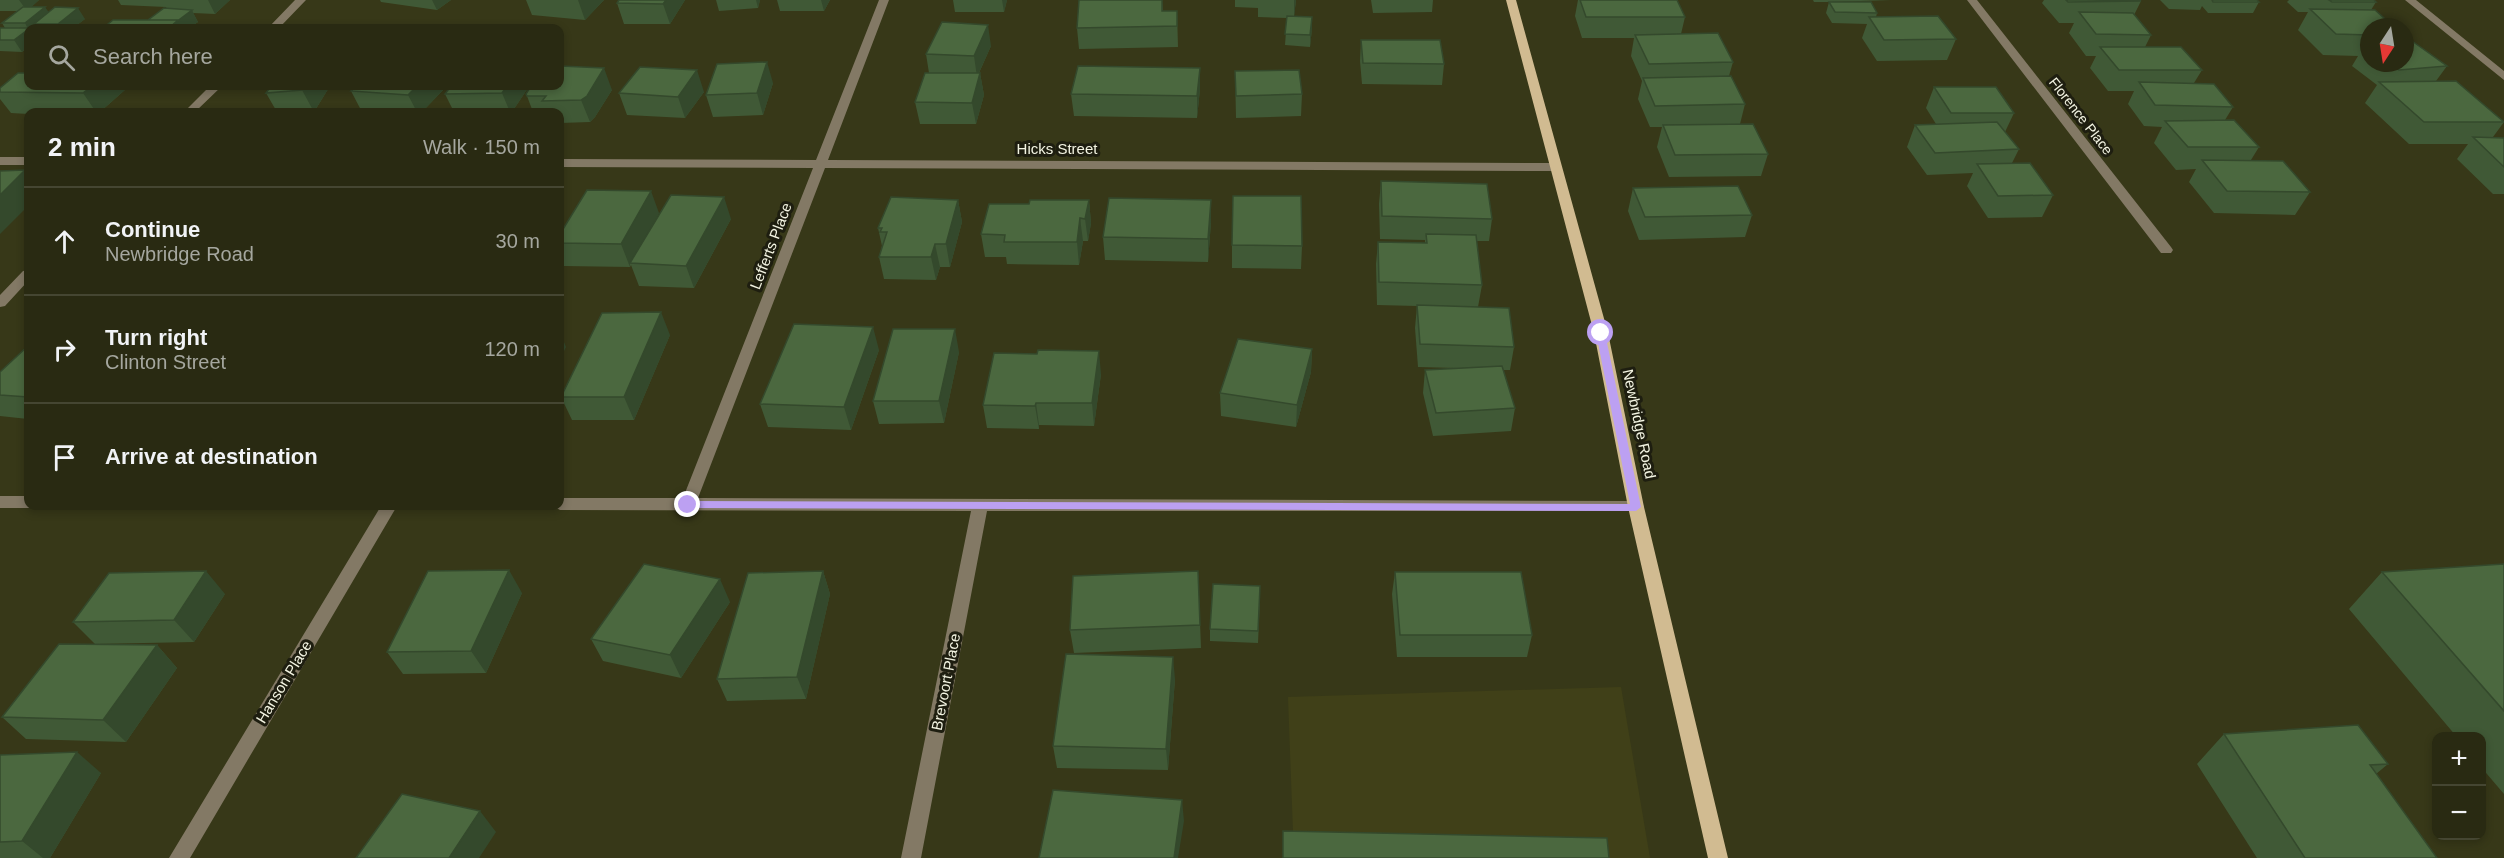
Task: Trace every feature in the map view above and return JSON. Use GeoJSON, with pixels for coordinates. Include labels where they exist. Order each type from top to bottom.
{"type":"FeatureCollection","features":[{"type":"Feature","properties":{"kind":"main road","name":"Newbridge Road"},"geometry":{"type":"LineString","coordinates":[[1511,0],[1554,167],[1601,333],[1636,507],[1718,858]]}},
{"type":"Feature","properties":{"kind":"street"},"geometry":{"type":"LineString","coordinates":[[277,24],[301,0]]}},
{"type":"Feature","properties":{"kind":"street","name":"Lefferts Place"},"geometry":{"type":"LineString","coordinates":[[688,505],[884,0]]}},
{"type":"Feature","properties":{"kind":"street","name":"Florence Place"},"geometry":{"type":"LineString","coordinates":[[1972,0],[2166,250]]}},
{"type":"Feature","properties":{"kind":"street"},"geometry":{"type":"LineString","coordinates":[[2410,0],[2504,77]]}},
{"type":"Feature","properties":{"kind":"street"},"geometry":{"type":"LineString","coordinates":[[193,108],[212,90]]}},
{"type":"Feature","properties":{"kind":"street"},"geometry":{"type":"LineString","coordinates":[[0,161],[24,161]]}},
{"type":"Feature","properties":{"kind":"street","name":"Hicks Street"},"geometry":{"type":"LineString","coordinates":[[564,163],[1554,167]]}},
{"type":"Feature","properties":{"kind":"street"},"geometry":{"type":"LineString","coordinates":[[0,303],[24,278]]}},
{"type":"Feature","properties":{"kind":"street"},"geometry":{"type":"LineString","coordinates":[[0,502],[24,502]]}},
{"type":"Feature","properties":{"kind":"street"},"geometry":{"type":"LineString","coordinates":[[564,504],[1636,507]]}},
{"type":"Feature","properties":{"kind":"street","name":"Brevoort Place"},"geometry":{"type":"LineString","coordinates":[[911,858],[980,506]]}},
{"type":"Feature","properties":{"kind":"street","name":"Hanson Place"},"geometry":{"type":"LineString","coordinates":[[179,858],[387,510]]}},
{"type":"Feature","properties":{"kind":"shaded area"},"geometry":{"type":"Polygon","coordinates":[[[1621,687],[1650,858],[1294,858],[1288,697],[1621,687]]]}},
{"type":"Feature","properties":{"kind":"building"},"geometry":{"type":"Polygon","coordinates":[[[619,0],[666,0],[663,4],[617,3],[619,0]]]}},
{"type":"Feature","properties":{"kind":"building"},"geometry":{"type":"Polygon","coordinates":[[[1079,0],[1162,0],[1162,11],[1177,11],[1177,26],[1077,28],[1079,0]]]}},
{"type":"Feature","properties":{"kind":"building"},"geometry":{"type":"Polygon","coordinates":[[[1580,0],[1677,0],[1685,17],[1586,17],[1580,0]]]}},
{"type":"Feature","properties":{"kind":"building"},"geometry":{"type":"Polygon","coordinates":[[[2066,0],[2139,0],[2141,1],[2068,2],[2066,0]]]}},
{"type":"Feature","properties":{"kind":"building"},"geometry":{"type":"Polygon","coordinates":[[[2212,0],[2257,0],[2259,2],[2213,2],[2212,0]]]}},
{"type":"Feature","properties":{"kind":"building"},"geometry":{"type":"Polygon","coordinates":[[[2329,0],[2374,0],[2376,2],[2332,2],[2329,0]]]}},
{"type":"Feature","properties":{"kind":"building"},"geometry":{"type":"Polygon","coordinates":[[[1829,2],[1871,2],[1877,13],[1835,12],[1829,2]]]}},
{"type":"Feature","properties":{"kind":"building"},"geometry":{"type":"Polygon","coordinates":[[[23,7],[45,7],[25,23],[2,23],[23,7]]]}},
{"type":"Feature","properties":{"kind":"building"},"geometry":{"type":"Polygon","coordinates":[[[55,7],[78,8],[58,24],[34,24],[55,7]]]}},
{"type":"Feature","properties":{"kind":"building"},"geometry":{"type":"Polygon","coordinates":[[[164,8],[192,10],[176,22],[178,20],[148,20],[164,8]]]}},
{"type":"Feature","properties":{"kind":"building"},"geometry":{"type":"Polygon","coordinates":[[[2310,9],[2375,10],[2384,18],[2360,18],[2360,35],[2336,34],[2310,9]]]}},
{"type":"Feature","properties":{"kind":"building"},"geometry":{"type":"Polygon","coordinates":[[[2079,12],[2133,13],[2151,35],[2096,34],[2079,12]]]}},
{"type":"Feature","properties":{"kind":"building"},"geometry":{"type":"Polygon","coordinates":[[[1287,16],[1312,17],[1310,35],[1285,34],[1287,16]]]}},
{"type":"Feature","properties":{"kind":"building"},"geometry":{"type":"Polygon","coordinates":[[[1938,16],[1956,39],[1884,40],[1869,17],[1938,16]]]}},
{"type":"Feature","properties":{"kind":"building"},"geometry":{"type":"Polygon","coordinates":[[[113,20],[178,20],[174,24],[108,24],[113,20]]]}},
{"type":"Feature","properties":{"kind":"building"},"geometry":{"type":"Polygon","coordinates":[[[942,22],[988,25],[974,56],[926,54],[942,22]]]}},
{"type":"Feature","properties":{"kind":"building"},"geometry":{"type":"Polygon","coordinates":[[[0,28],[24,28],[24,32],[14,40],[0,40],[0,28]]]}},
{"type":"Feature","properties":{"kind":"building"},"geometry":{"type":"Polygon","coordinates":[[[1718,33],[1733,62],[1649,64],[1635,35],[1718,33]]]}},
{"type":"Feature","properties":{"kind":"building"},"geometry":{"type":"Polygon","coordinates":[[[1361,40],[1440,40],[1444,64],[1363,63],[1361,40]]]}},
{"type":"Feature","properties":{"kind":"building"},"geometry":{"type":"Polygon","coordinates":[[[2414,42],[2447,66],[2414,69],[2414,42]]]}},
{"type":"Feature","properties":{"kind":"building"},"geometry":{"type":"Polygon","coordinates":[[[2100,47],[2181,47],[2202,70],[2119,70],[2100,47]]]}},
{"type":"Feature","properties":{"kind":"building"},"geometry":{"type":"Polygon","coordinates":[[[767,62],[757,93],[706,95],[717,64],[767,62]]]}},
{"type":"Feature","properties":{"kind":"building"},"geometry":{"type":"Polygon","coordinates":[[[564,66],[604,68],[587,96],[581,100],[542,101],[546,96],[527,96],[528,90],[564,90],[564,66]]]}},
{"type":"Feature","properties":{"kind":"building"},"geometry":{"type":"Polygon","coordinates":[[[1078,66],[1200,68],[1197,96],[1071,94],[1078,66]]]}},
{"type":"Feature","properties":{"kind":"building"},"geometry":{"type":"Polygon","coordinates":[[[640,67],[697,70],[678,97],[619,93],[640,67]]]}},
{"type":"Feature","properties":{"kind":"building"},"geometry":{"type":"Polygon","coordinates":[[[1299,70],[1302,94],[1236,96],[1235,71],[1299,70]]]}},
{"type":"Feature","properties":{"kind":"building"},"geometry":{"type":"Polygon","coordinates":[[[18,73],[24,73],[24,90],[87,90],[83,93],[0,92],[0,88],[18,73]]]}},
{"type":"Feature","properties":{"kind":"building"},"geometry":{"type":"Polygon","coordinates":[[[925,73],[980,73],[972,103],[915,102],[925,73]]]}},
{"type":"Feature","properties":{"kind":"building"},"geometry":{"type":"Polygon","coordinates":[[[1731,76],[1745,104],[1655,106],[1643,78],[1731,76]]]}},
{"type":"Feature","properties":{"kind":"building"},"geometry":{"type":"Polygon","coordinates":[[[2456,81],[2504,122],[2424,122],[2379,82],[2456,81]]]}},
{"type":"Feature","properties":{"kind":"building"},"geometry":{"type":"Polygon","coordinates":[[[2139,82],[2214,84],[2233,107],[2155,105],[2139,82]]]}},
{"type":"Feature","properties":{"kind":"building"},"geometry":{"type":"Polygon","coordinates":[[[1934,87],[1996,87],[2014,113],[1951,113],[1934,87]]]}},
{"type":"Feature","properties":{"kind":"building"},"geometry":{"type":"Polygon","coordinates":[[[268,90],[302,90],[266,93],[268,90]]]}},
{"type":"Feature","properties":{"kind":"building"},"geometry":{"type":"Polygon","coordinates":[[[352,90],[413,90],[408,95],[352,90]]]}},
{"type":"Feature","properties":{"kind":"building"},"geometry":{"type":"Polygon","coordinates":[[[448,90],[504,90],[502,93],[445,94],[448,90]]]}},
{"type":"Feature","properties":{"kind":"building"},"geometry":{"type":"Polygon","coordinates":[[[2234,120],[2259,147],[2188,147],[2165,121],[2234,120]]]}},
{"type":"Feature","properties":{"kind":"building"},"geometry":{"type":"Polygon","coordinates":[[[1997,122],[2019,149],[1935,153],[1915,125],[1997,122]]]}},
{"type":"Feature","properties":{"kind":"building"},"geometry":{"type":"Polygon","coordinates":[[[1753,124],[1768,154],[1675,155],[1663,125],[1753,124]]]}},
{"type":"Feature","properties":{"kind":"building"},"geometry":{"type":"Polygon","coordinates":[[[2473,137],[2504,138],[2504,167],[2473,137]]]}},
{"type":"Feature","properties":{"kind":"building"},"geometry":{"type":"Polygon","coordinates":[[[2202,160],[2283,161],[2310,192],[2227,191],[2202,160]]]}},
{"type":"Feature","properties":{"kind":"building"},"geometry":{"type":"Polygon","coordinates":[[[2030,163],[2053,195],[1998,196],[1977,164],[2030,163]]]}},
{"type":"Feature","properties":{"kind":"building"},"geometry":{"type":"Polygon","coordinates":[[[24,170],[0,195],[0,171],[24,170]]]}},
{"type":"Feature","properties":{"kind":"building"},"geometry":{"type":"Polygon","coordinates":[[[1381,181],[1487,184],[1492,219],[1382,216],[1381,181]]]}},
{"type":"Feature","properties":{"kind":"building"},"geometry":{"type":"Polygon","coordinates":[[[1738,186],[1752,215],[1645,217],[1633,188],[1738,186]]]}},
{"type":"Feature","properties":{"kind":"building"},"geometry":{"type":"Polygon","coordinates":[[[587,190],[651,191],[621,244],[564,243],[564,227],[587,190]]]}},
{"type":"Feature","properties":{"kind":"building"},"geometry":{"type":"Polygon","coordinates":[[[671,195],[724,197],[686,266],[630,263],[671,195]]]}},
{"type":"Feature","properties":{"kind":"building"},"geometry":{"type":"Polygon","coordinates":[[[1233,196],[1301,196],[1302,246],[1232,245],[1233,196]]]}},
{"type":"Feature","properties":{"kind":"building"},"geometry":{"type":"Polygon","coordinates":[[[891,197],[958,200],[946,244],[935,244],[931,257],[879,257],[887,232],[880,232],[882,228],[878,228],[891,197]]]}},
{"type":"Feature","properties":{"kind":"building"},"geometry":{"type":"Polygon","coordinates":[[[1109,198],[1211,200],[1208,239],[1103,237],[1109,198]]]}},
{"type":"Feature","properties":{"kind":"building"},"geometry":{"type":"Polygon","coordinates":[[[1030,200],[1089,200],[1085,219],[1080,218],[1077,242],[1004,242],[1005,235],[981,234],[989,204],[1029,204],[1030,200]]]}},
{"type":"Feature","properties":{"kind":"building"},"geometry":{"type":"Polygon","coordinates":[[[1426,234],[1476,235],[1482,285],[1379,282],[1378,242],[1427,243],[1426,234]]]}},
{"type":"Feature","properties":{"kind":"building"},"geometry":{"type":"Polygon","coordinates":[[[1417,305],[1509,308],[1514,347],[1420,344],[1417,305]]]}},
{"type":"Feature","properties":{"kind":"building"},"geometry":{"type":"Polygon","coordinates":[[[661,312],[624,397],[564,397],[564,391],[602,313],[661,312]]]}},
{"type":"Feature","properties":{"kind":"building"},"geometry":{"type":"Polygon","coordinates":[[[794,324],[873,327],[844,407],[760,404],[794,324]]]}},
{"type":"Feature","properties":{"kind":"building"},"geometry":{"type":"Polygon","coordinates":[[[893,329],[955,329],[939,401],[873,401],[893,329]]]}},
{"type":"Feature","properties":{"kind":"building"},"geometry":{"type":"Polygon","coordinates":[[[1238,339],[1312,349],[1297,405],[1220,393],[1238,339]]]}},
{"type":"Feature","properties":{"kind":"building"},"geometry":{"type":"Polygon","coordinates":[[[24,350],[24,397],[0,395],[0,372],[24,350]]]}},
{"type":"Feature","properties":{"kind":"building"},"geometry":{"type":"Polygon","coordinates":[[[1038,350],[1099,351],[1092,403],[1036,403],[1035,406],[983,405],[994,353],[1037,354],[1038,350]]]}},
{"type":"Feature","properties":{"kind":"building"},"geometry":{"type":"Polygon","coordinates":[[[1502,366],[1515,408],[1436,413],[1425,370],[1502,366]]]}},
{"type":"Feature","properties":{"kind":"building"},"geometry":{"type":"Polygon","coordinates":[[[644,564],[720,579],[670,655],[591,639],[644,564]]]}},
{"type":"Feature","properties":{"kind":"building"},"geometry":{"type":"Polygon","coordinates":[[[2504,564],[2504,711],[2382,572],[2504,564]]]}},
{"type":"Feature","properties":{"kind":"building"},"geometry":{"type":"Polygon","coordinates":[[[509,570],[471,651],[387,652],[428,571],[509,570]]]}},
{"type":"Feature","properties":{"kind":"building"},"geometry":{"type":"Polygon","coordinates":[[[206,571],[174,620],[73,622],[109,573],[206,571]]]}},
{"type":"Feature","properties":{"kind":"building"},"geometry":{"type":"Polygon","coordinates":[[[823,571],[797,677],[717,679],[748,573],[823,571]]]}},
{"type":"Feature","properties":{"kind":"building"},"geometry":{"type":"Polygon","coordinates":[[[1198,571],[1200,625],[1070,630],[1073,576],[1198,571]]]}},
{"type":"Feature","properties":{"kind":"building"},"geometry":{"type":"Polygon","coordinates":[[[1395,572],[1521,572],[1532,635],[1400,635],[1395,572]]]}},
{"type":"Feature","properties":{"kind":"building"},"geometry":{"type":"Polygon","coordinates":[[[1213,584],[1260,586],[1258,631],[1210,629],[1213,584]]]}},
{"type":"Feature","properties":{"kind":"building"},"geometry":{"type":"Polygon","coordinates":[[[59,644],[157,645],[103,720],[2,717],[59,644]]]}},
{"type":"Feature","properties":{"kind":"building"},"geometry":{"type":"Polygon","coordinates":[[[1066,654],[1173,657],[1166,749],[1053,746],[1066,654]]]}},
{"type":"Feature","properties":{"kind":"building"},"geometry":{"type":"Polygon","coordinates":[[[2358,725],[2388,764],[2370,765],[2437,858],[2305,858],[2224,734],[2358,725]]]}},
{"type":"Feature","properties":{"kind":"building"},"geometry":{"type":"Polygon","coordinates":[[[77,752],[22,841],[0,842],[0,755],[77,752]]]}},
{"type":"Feature","properties":{"kind":"building"},"geometry":{"type":"Polygon","coordinates":[[[1053,790],[1182,800],[1174,858],[1039,858],[1053,790]]]}},
{"type":"Feature","properties":{"kind":"building"},"geometry":{"type":"Polygon","coordinates":[[[402,794],[480,811],[449,858],[356,858],[402,794]]]}},
{"type":"Feature","properties":{"kind":"building"},"geometry":{"type":"Polygon","coordinates":[[[1283,831],[1607,838],[1609,858],[1283,858],[1283,831]]]}},
{"type":"Feature","properties":{"kind":"route"},"geometry":{"type":"LineString","coordinates":[[688,505],[1636,507],[1601,333]]}}]}
